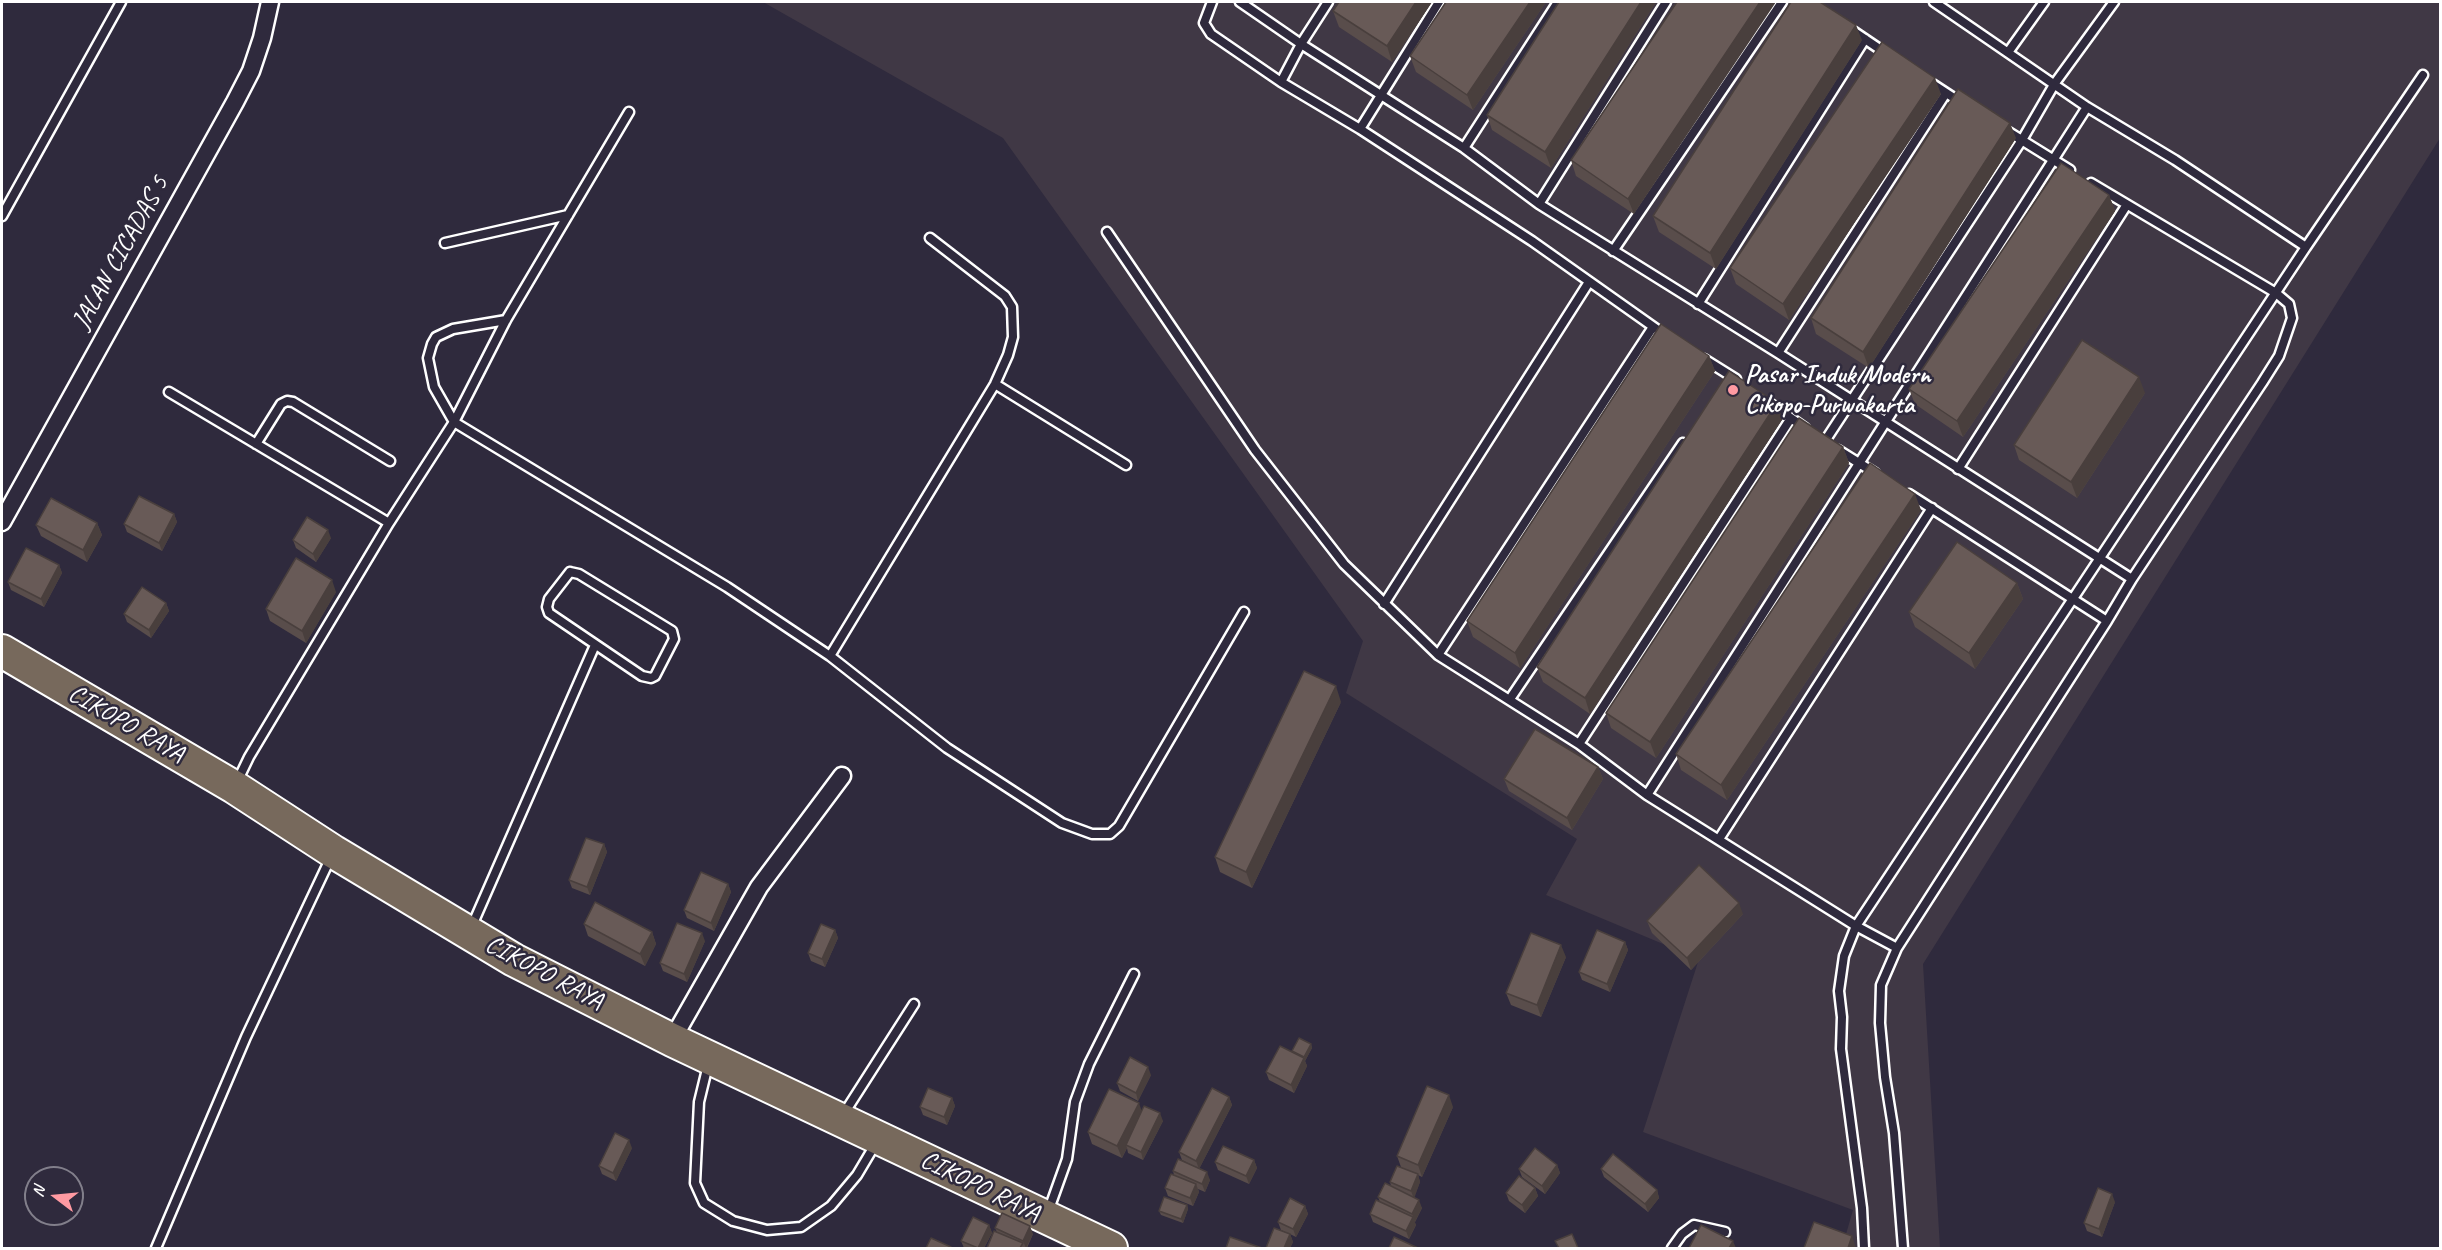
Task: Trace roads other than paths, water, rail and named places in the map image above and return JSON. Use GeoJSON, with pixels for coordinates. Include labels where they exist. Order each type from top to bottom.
{"type":"FeatureCollection","features":[{"type":"Feature","properties":{"kind":"highway","name":"CIKOPO RAYA"},"geometry":{"type":"LineString","coordinates":[[2,651],[234,787],[334,852],[514,960],[672,1040],[841,1118],[1111,1248]]}},
{"type":"Feature","properties":{"kind":"street","name":"JALAN CICADAS 5"},"geometry":{"type":"LineString","coordinates":[[2,522],[236,102],[254,60],[270,2]]}},
{"type":"Feature","properties":{"kind":"street"},"geometry":{"type":"LineString","coordinates":[[672,1040],[759,887],[842,776]]}},
{"type":"Feature","properties":{"kind":"lane"},"geometry":{"type":"LineString","coordinates":[[2,216],[121,2]]}},
{"type":"Feature","properties":{"kind":"lane"},"geometry":{"type":"LineString","coordinates":[[1212,2],[1204,23],[1207,30],[1281,81],[1360,129],[1532,242],[1672,339]]}},
{"type":"Feature","properties":{"kind":"lane"},"geometry":{"type":"LineString","coordinates":[[1240,2],[1301,44],[1464,148],[1539,204],[1778,353],[2132,579]]}},
{"type":"Feature","properties":{"kind":"lane"},"geometry":{"type":"LineString","coordinates":[[1281,81],[1328,2]]}},
{"type":"Feature","properties":{"kind":"lane"},"geometry":{"type":"LineString","coordinates":[[1360,129],[1439,2]]}},
{"type":"Feature","properties":{"kind":"lane"},"geometry":{"type":"LineString","coordinates":[[1464,148],[1558,2]]}},
{"type":"Feature","properties":{"kind":"lane"},"geometry":{"type":"LineString","coordinates":[[1539,204],[1666,2]]}},
{"type":"Feature","properties":{"kind":"lane"},"geometry":{"type":"LineString","coordinates":[[1613,251],[1782,2]]}},
{"type":"Feature","properties":{"kind":"lane"},"geometry":{"type":"LineString","coordinates":[[1934,2],[2009,51],[2087,107],[2175,160],[2306,247]]}},
{"type":"Feature","properties":{"kind":"lane"},"geometry":{"type":"LineString","coordinates":[[2009,51],[2044,2]]}},
{"type":"Feature","properties":{"kind":"lane"},"geometry":{"type":"LineString","coordinates":[[1825,441],[2022,140],[2055,83],[2114,2]]}},
{"type":"Feature","properties":{"kind":"lane"},"geometry":{"type":"LineString","coordinates":[[1847,27],[1892,57]]}},
{"type":"Feature","properties":{"kind":"lane"},"geometry":{"type":"LineString","coordinates":[[1698,304],[1865,39]]}},
{"type":"Feature","properties":{"kind":"lane"},"geometry":{"type":"LineString","coordinates":[[1919,75],[1965,104]]}},
{"type":"Feature","properties":{"kind":"lane"},"geometry":{"type":"LineString","coordinates":[[1864,1248],[1862,1208],[1841,1049],[1839,991],[1844,956],[1856,926],[2074,601],[2098,559],[2423,75]]}},
{"type":"Feature","properties":{"kind":"lane"},"geometry":{"type":"LineString","coordinates":[[1778,353],[1946,93]]}},
{"type":"Feature","properties":{"kind":"lane"},"geometry":{"type":"LineString","coordinates":[[1647,795],[2087,107]]}},
{"type":"Feature","properties":{"kind":"lane"},"geometry":{"type":"LineString","coordinates":[[234,787],[389,523],[454,422],[506,320],[629,112]]}},
{"type":"Feature","properties":{"kind":"lane"},"geometry":{"type":"LineString","coordinates":[[1904,1248],[1895,1144],[1880,1023],[1881,985],[1897,948],[2132,579],[2278,356],[2292,318],[2289,304],[2276,293],[2126,206],[2002,128]]}},
{"type":"Feature","properties":{"kind":"lane"},"geometry":{"type":"LineString","coordinates":[[1958,469],[2126,206]]}},
{"type":"Feature","properties":{"kind":"lane"},"geometry":{"type":"LineString","coordinates":[[446,243],[568,215]]}},
{"type":"Feature","properties":{"kind":"lane"},"geometry":{"type":"LineString","coordinates":[[1107,232],[1255,450],[1344,564],[1438,655],[1579,744],[1647,795],[1856,926],[1897,948]]}},
{"type":"Feature","properties":{"kind":"lane"},"geometry":{"type":"LineString","coordinates":[[830,656],[995,384],[1013,337],[1012,307],[1005,296],[930,238]]}},
{"type":"Feature","properties":{"kind":"lane"},"geometry":{"type":"LineString","coordinates":[[1384,604],[1589,282]]}},
{"type":"Feature","properties":{"kind":"lane"},"geometry":{"type":"LineString","coordinates":[[506,320],[453,329],[436,337],[432,344],[428,358],[434,387],[454,422],[727,587],[830,656],[947,748],[1062,823],[1081,831],[1100,835],[1110,834],[1119,826],[1244,612]]}},
{"type":"Feature","properties":{"kind":"lane"},"geometry":{"type":"LineString","coordinates":[[1438,655],[1653,327]]}},
{"type":"Feature","properties":{"kind":"lane"},"geometry":{"type":"LineString","coordinates":[[1691,351],[1747,387]]}},
{"type":"Feature","properties":{"kind":"lane"},"geometry":{"type":"LineString","coordinates":[[1722,384],[1729,374]]}},
{"type":"Feature","properties":{"kind":"lane"},"geometry":{"type":"LineString","coordinates":[[995,384],[1126,465]]}},
{"type":"Feature","properties":{"kind":"lane"},"geometry":{"type":"LineString","coordinates":[[169,392],[389,523]]}},
{"type":"Feature","properties":{"kind":"lane"},"geometry":{"type":"LineString","coordinates":[[1764,399],[1886,480]]}},
{"type":"Feature","properties":{"kind":"lane"},"geometry":{"type":"LineString","coordinates":[[256,444],[281,404],[287,401],[293,402],[390,461]]}},
{"type":"Feature","properties":{"kind":"lane"},"geometry":{"type":"LineString","coordinates":[[1579,744],[1791,418]]}},
{"type":"Feature","properties":{"kind":"lane"},"geometry":{"type":"LineString","coordinates":[[1510,699],[1689,433]]}},
{"type":"Feature","properties":{"kind":"lane"},"geometry":{"type":"LineString","coordinates":[[1905,491],[2107,621]]}},
{"type":"Feature","properties":{"kind":"lane"},"geometry":{"type":"LineString","coordinates":[[1719,839],[1932,508]]}},
{"type":"Feature","properties":{"kind":"lane"},"geometry":{"type":"LineString","coordinates":[[570,572],[579,574],[667,627],[672,631],[674,639],[657,674],[651,678],[642,676],[595,645],[548,610],[549,599],[570,572]]}},
{"type":"Feature","properties":{"kind":"lane"},"geometry":{"type":"LineString","coordinates":[[469,933],[595,645]]}},
{"type":"Feature","properties":{"kind":"lane"},"geometry":{"type":"LineString","coordinates":[[156,1248],[246,1036],[334,852]]}},
{"type":"Feature","properties":{"kind":"lane"},"geometry":{"type":"LineString","coordinates":[[1046,1218],[1067,1159],[1075,1102],[1085,1073],[1134,974]]}},
{"type":"Feature","properties":{"kind":"lane"},"geometry":{"type":"LineString","coordinates":[[841,1118],[914,1004]]}},
{"type":"Feature","properties":{"kind":"lane"},"geometry":{"type":"LineString","coordinates":[[709,1057],[699,1102],[694,1183],[704,1203],[733,1221],[767,1230],[801,1227],[831,1206],[857,1175],[879,1137]]}},
{"type":"Feature","properties":{"kind":"lane"},"geometry":{"type":"LineString","coordinates":[[1672,1248],[1682,1234],[1694,1225],[1725,1232]]}},
{"type":"Feature","properties":{"kind":"place","name":"Pasar Induk Modern Cikopo-Purwakarta"},"geometry":{"type":"Point","coordinates":[1733,390]}}]}
